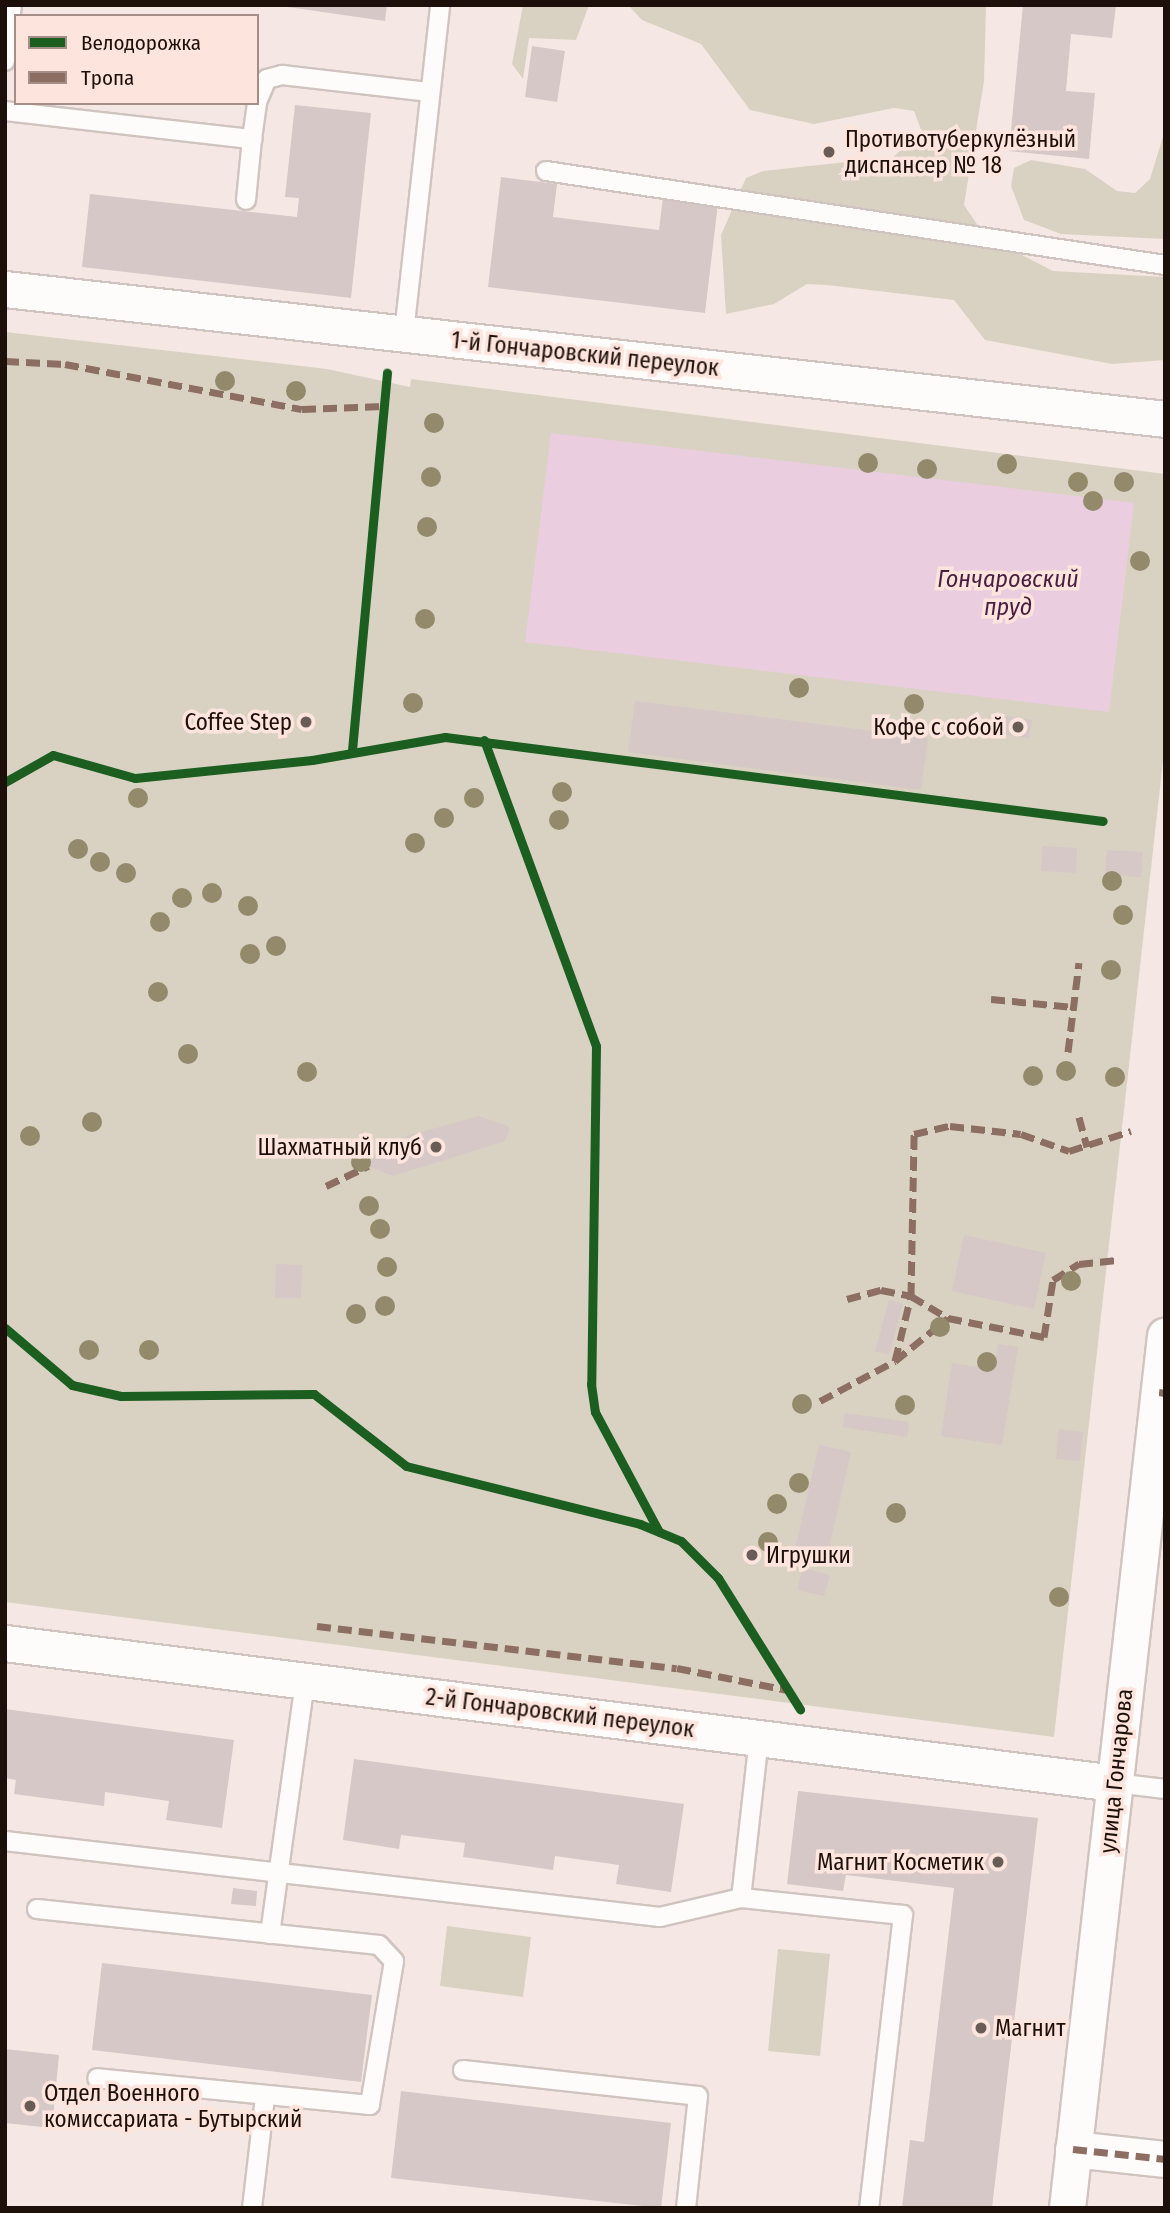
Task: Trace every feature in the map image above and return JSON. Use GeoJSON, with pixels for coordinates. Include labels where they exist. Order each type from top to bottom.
{"type":"FeatureCollection","features":[{"type":"Feature","properties":{"kind":"street","name":"1-й Гончаровский переулок"},"geometry":{"type":"LineString","coordinates":[[5,289],[1165,419]]}},
{"type":"Feature","properties":{"kind":"street","name":"улица Гончарова"},"geometry":{"type":"LineString","coordinates":[[1067,2208],[1162,1392],[1165,1335]]}},
{"type":"Feature","properties":{"kind":"street","name":"2-й Гончаровский переулок"},"geometry":{"type":"LineString","coordinates":[[5,1643],[1115,1783]]}},
{"type":"Feature","properties":{"kind":"street"},"geometry":{"type":"LineString","coordinates":[[1073,2149],[1165,2159]]}},
{"type":"Feature","properties":{"kind":"lane"},"geometry":{"type":"LineString","coordinates":[[5,61],[12,5]]}},
{"type":"Feature","properties":{"kind":"lane"},"geometry":{"type":"LineString","coordinates":[[404,333],[440,5]]}},
{"type":"Feature","properties":{"kind":"lane"},"geometry":{"type":"LineString","coordinates":[[259,98],[267,79],[282,75],[430,92]]}},
{"type":"Feature","properties":{"kind":"lane"},"geometry":{"type":"LineString","coordinates":[[246,200],[257,105]]}},
{"type":"Feature","properties":{"kind":"lane"},"geometry":{"type":"LineString","coordinates":[[5,111],[252,139]]}},
{"type":"Feature","properties":{"kind":"lane"},"geometry":{"type":"LineString","coordinates":[[546,171],[1165,265]]}},
{"type":"Feature","properties":{"kind":"lane"},"geometry":{"type":"LineString","coordinates":[[271,1934],[305,1681]]}},
{"type":"Feature","properties":{"kind":"lane"},"geometry":{"type":"LineString","coordinates":[[741,1898],[759,1738]]}},
{"type":"Feature","properties":{"kind":"lane"},"geometry":{"type":"LineString","coordinates":[[1115,1783],[1165,1789]]}},
{"type":"Feature","properties":{"kind":"lane"},"geometry":{"type":"LineString","coordinates":[[5,1841],[279,1868],[660,1917],[741,1898],[903,1915],[869,2208]]}},
{"type":"Feature","properties":{"kind":"lane"},"geometry":{"type":"LineString","coordinates":[[37,1909],[379,1945],[394,1961],[370,2105],[265,2098],[97,2078]]}},
{"type":"Feature","properties":{"kind":"lane"},"geometry":{"type":"LineString","coordinates":[[463,2070],[698,2096],[686,2208]]}},
{"type":"Feature","properties":{"kind":"lane"},"geometry":{"type":"LineString","coordinates":[[252,2208],[265,2098]]}},
{"type":"Feature","properties":{"kind":"shaded area"},"geometry":{"type":"Polygon","coordinates":[[[523,5],[589,5],[576,40],[529,38],[523,79],[512,64],[523,5]]]}},
{"type":"Feature","properties":{"kind":"shaded area"},"geometry":{"type":"Polygon","coordinates":[[[628,5],[986,5],[984,81],[964,205],[985,236],[1053,271],[1165,277],[1165,360],[1112,364],[985,340],[954,300],[827,285],[807,284],[774,304],[726,314],[721,235],[746,178],[763,171],[893,157],[922,132],[914,111],[894,108],[814,124],[750,110],[701,44],[642,20],[628,5]]]}},
{"type":"Feature","properties":{"kind":"shaded area"},"geometry":{"type":"Polygon","coordinates":[[[1165,130],[1165,239],[1061,234],[1024,220],[1011,186],[1014,168],[1031,160],[1085,169],[1117,191],[1135,193],[1150,179],[1165,130]]]}},
{"type":"Feature","properties":{"kind":"shaded area"},"geometry":{"type":"Polygon","coordinates":[[[5,332],[327,369],[410,387],[411,379],[1165,474],[1165,743],[1054,1737],[5,1602],[5,332]]]}},
{"type":"Feature","properties":{"kind":"shaded area"},"geometry":{"type":"Polygon","coordinates":[[[447,1926],[531,1937],[523,1997],[440,1986],[447,1926]]]}},
{"type":"Feature","properties":{"kind":"shaded area"},"geometry":{"type":"Polygon","coordinates":[[[778,1949],[830,1954],[820,2056],[768,2051],[778,1949]]]}},
{"type":"Feature","properties":{"kind":"water","name":"Гончаровский пруд"},"geometry":{"type":"Polygon","coordinates":[[[551,433],[1134,503],[1109,712],[525,642],[551,433]]]}},
{"type":"Feature","properties":{"kind":"building"},"geometry":{"type":"Polygon","coordinates":[[[274,5],[387,5],[385,21],[274,5]]]}},
{"type":"Feature","properties":{"kind":"building"},"geometry":{"type":"Polygon","coordinates":[[[1023,5],[1116,5],[1112,38],[1071,34],[1066,91],[1095,93],[1089,159],[1009,151],[1023,5]]]}},
{"type":"Feature","properties":{"kind":"building"},"geometry":{"type":"Polygon","coordinates":[[[532,46],[565,51],[557,102],[525,97],[532,46]]]}},
{"type":"Feature","properties":{"kind":"building"},"geometry":{"type":"Polygon","coordinates":[[[295,105],[371,113],[351,298],[82,267],[90,194],[297,217],[299,198],[285,197],[295,105]]]}},
{"type":"Feature","properties":{"kind":"building"},"geometry":{"type":"Polygon","coordinates":[[[501,177],[557,184],[553,217],[659,230],[663,197],[718,203],[705,313],[488,287],[501,177]]]}},
{"type":"Feature","properties":{"kind":"building"},"geometry":{"type":"Polygon","coordinates":[[[635,701],[928,738],[921,790],[628,752],[635,701]]]}},
{"type":"Feature","properties":{"kind":"building"},"geometry":{"type":"Polygon","coordinates":[[[307,714],[315,722],[307,730],[299,722],[307,714]]]}},
{"type":"Feature","properties":{"kind":"building","name":"Кофе с собой"},"geometry":{"type":"Polygon","coordinates":[[[1006,716],[1032,720],[1029,738],[1003,734],[1006,716]]]}},
{"type":"Feature","properties":{"kind":"building"},"geometry":{"type":"Polygon","coordinates":[[[1042,846],[1077,848],[1076,873],[1041,871],[1042,846]]]}},
{"type":"Feature","properties":{"kind":"building"},"geometry":{"type":"Polygon","coordinates":[[[1107,850],[1143,852],[1141,877],[1105,875],[1107,850]]]}},
{"type":"Feature","properties":{"kind":"building","name":"Шахматный клуб"},"geometry":{"type":"Polygon","coordinates":[[[479,1116],[510,1127],[505,1141],[393,1176],[368,1166],[382,1143],[479,1116]]]}},
{"type":"Feature","properties":{"kind":"building"},"geometry":{"type":"Polygon","coordinates":[[[964,1235],[1046,1253],[1034,1309],[952,1291],[964,1235]]]}},
{"type":"Feature","properties":{"kind":"building"},"geometry":{"type":"Polygon","coordinates":[[[276,1264],[302,1265],[301,1298],[275,1298],[276,1264]]]}},
{"type":"Feature","properties":{"kind":"building"},"geometry":{"type":"Polygon","coordinates":[[[889,1300],[903,1304],[889,1355],[875,1351],[889,1300]]]}},
{"type":"Feature","properties":{"kind":"building"},"geometry":{"type":"Polygon","coordinates":[[[998,1344],[1018,1347],[1002,1445],[941,1436],[952,1363],[994,1369],[998,1344]]]}},
{"type":"Feature","properties":{"kind":"building"},"geometry":{"type":"Polygon","coordinates":[[[845,1413],[909,1422],[907,1437],[843,1427],[845,1413]]]}},
{"type":"Feature","properties":{"kind":"building"},"geometry":{"type":"Polygon","coordinates":[[[1059,1429],[1083,1432],[1080,1461],[1056,1459],[1059,1429]]]}},
{"type":"Feature","properties":{"kind":"building"},"geometry":{"type":"Polygon","coordinates":[[[819,1445],[851,1452],[827,1556],[795,1549],[819,1445]]]}},
{"type":"Feature","properties":{"kind":"building"},"geometry":{"type":"Polygon","coordinates":[[[747,1549],[760,1553],[757,1561],[744,1557],[747,1549]]]}},
{"type":"Feature","properties":{"kind":"building"},"geometry":{"type":"Polygon","coordinates":[[[803,1568],[830,1575],[824,1596],[797,1590],[803,1568]]]}},
{"type":"Feature","properties":{"kind":"building"},"geometry":{"type":"Polygon","coordinates":[[[5,1709],[234,1740],[222,1828],[166,1820],[169,1801],[105,1792],[104,1806],[14,1794],[16,1780],[5,1778],[5,1709]]]}},
{"type":"Feature","properties":{"kind":"building"},"geometry":{"type":"Polygon","coordinates":[[[354,1759],[684,1804],[671,1892],[616,1884],[619,1865],[555,1856],[553,1870],[463,1857],[465,1843],[401,1835],[399,1849],[343,1840],[354,1759]]]}},
{"type":"Feature","properties":{"kind":"building"},"geometry":{"type":"Polygon","coordinates":[[[798,1791],[1038,1818],[992,2208],[902,2208],[910,2140],[924,2142],[954,1888],[846,1875],[843,1891],[787,1884],[798,1791]]]}},
{"type":"Feature","properties":{"kind":"building"},"geometry":{"type":"Polygon","coordinates":[[[233,1888],[257,1891],[256,1906],[231,1904],[233,1888]]]}},
{"type":"Feature","properties":{"kind":"building"},"geometry":{"type":"Polygon","coordinates":[[[102,1963],[372,1995],[361,2082],[92,2050],[102,1963]]]}},
{"type":"Feature","properties":{"kind":"building"},"geometry":{"type":"Polygon","coordinates":[[[5,2049],[59,2055],[52,2128],[5,2123],[5,2049]]]}},
{"type":"Feature","properties":{"kind":"building"},"geometry":{"type":"Polygon","coordinates":[[[401,2091],[671,2123],[661,2208],[391,2178],[401,2091]]]}},
{"type":"Feature","properties":{"kind":"marked path"},"geometry":{"type":"LineString","coordinates":[[5,361],[65,364],[302,409],[384,406]]}},
{"type":"Feature","properties":{"kind":"marked path"},"geometry":{"type":"LineString","coordinates":[[1068,1052],[1079,963]]}},
{"type":"Feature","properties":{"kind":"marked path"},"geometry":{"type":"LineString","coordinates":[[991,999],[1074,1007]]}},
{"type":"Feature","properties":{"kind":"marked path"},"geometry":{"type":"LineString","coordinates":[[1079,1117],[1087,1147]]}},
{"type":"Feature","properties":{"kind":"marked path"},"geometry":{"type":"LineString","coordinates":[[895,1361],[911,1296],[914,1134],[950,1126],[1021,1134],[1069,1151],[1131,1131]]}},
{"type":"Feature","properties":{"kind":"marked path"},"geometry":{"type":"LineString","coordinates":[[326,1186],[368,1166]]}},
{"type":"Feature","properties":{"kind":"marked path"},"geometry":{"type":"LineString","coordinates":[[847,1299],[881,1290],[911,1296],[948,1318],[1044,1337],[1053,1280],[1079,1264],[1117,1260]]}},
{"type":"Feature","properties":{"kind":"marked path"},"geometry":{"type":"LineString","coordinates":[[820,1401],[895,1361],[948,1318]]}},
{"type":"Feature","properties":{"kind":"marked path"},"geometry":{"type":"LineString","coordinates":[[1159,1392],[1165,1393]]}},
{"type":"Feature","properties":{"kind":"marked path"},"geometry":{"type":"LineString","coordinates":[[317,1626],[677,1668],[788,1690]]}},
{"type":"Feature","properties":{"kind":"marked path"},"geometry":{"type":"LineString","coordinates":[[1073,2149],[1165,2159]]}},
{"type":"Feature","properties":{"kind":"cycle path"},"geometry":{"type":"LineString","coordinates":[[352,750],[387,373]]}},
{"type":"Feature","properties":{"kind":"cycle path"},"geometry":{"type":"LineString","coordinates":[[5,782],[53,755],[135,778],[312,760],[445,737],[1103,821]]}},
{"type":"Feature","properties":{"kind":"cycle path"},"geometry":{"type":"LineString","coordinates":[[484,740],[596,1046],[591,1384],[595,1412],[659,1532]]}},
{"type":"Feature","properties":{"kind":"cycle path"},"geometry":{"type":"LineString","coordinates":[[5,1328],[72,1385],[121,1396],[314,1394],[406,1466],[640,1524],[681,1541],[718,1578],[800,1709]]}},
{"type":"Feature","properties":{"kind":"place","name":"Противотуберкулёзный диспансер № 18"},"geometry":{"type":"Point","coordinates":[829,152]}},
{"type":"Feature","properties":{"kind":"place","name":"Coffee Step"},"geometry":{"type":"Point","coordinates":[306,722]}},
{"type":"Feature","properties":{"kind":"place","name":"Кофе с собой"},"geometry":{"type":"Point","coordinates":[1018,727]}},
{"type":"Feature","properties":{"kind":"place","name":"Шахматный клуб"},"geometry":{"type":"Point","coordinates":[436,1147]}},
{"type":"Feature","properties":{"kind":"place","name":"Игрушки"},"geometry":{"type":"Point","coordinates":[752,1555]}},
{"type":"Feature","properties":{"kind":"place","name":"Магнит Косметик"},"geometry":{"type":"Point","coordinates":[998,1862]}},
{"type":"Feature","properties":{"kind":"place","name":"Магнит"},"geometry":{"type":"Point","coordinates":[981,2028]}},
{"type":"Feature","properties":{"kind":"place","name":"Отдел Военного комиссариата - Бутырский"},"geometry":{"type":"Point","coordinates":[30,2106]}}]}
